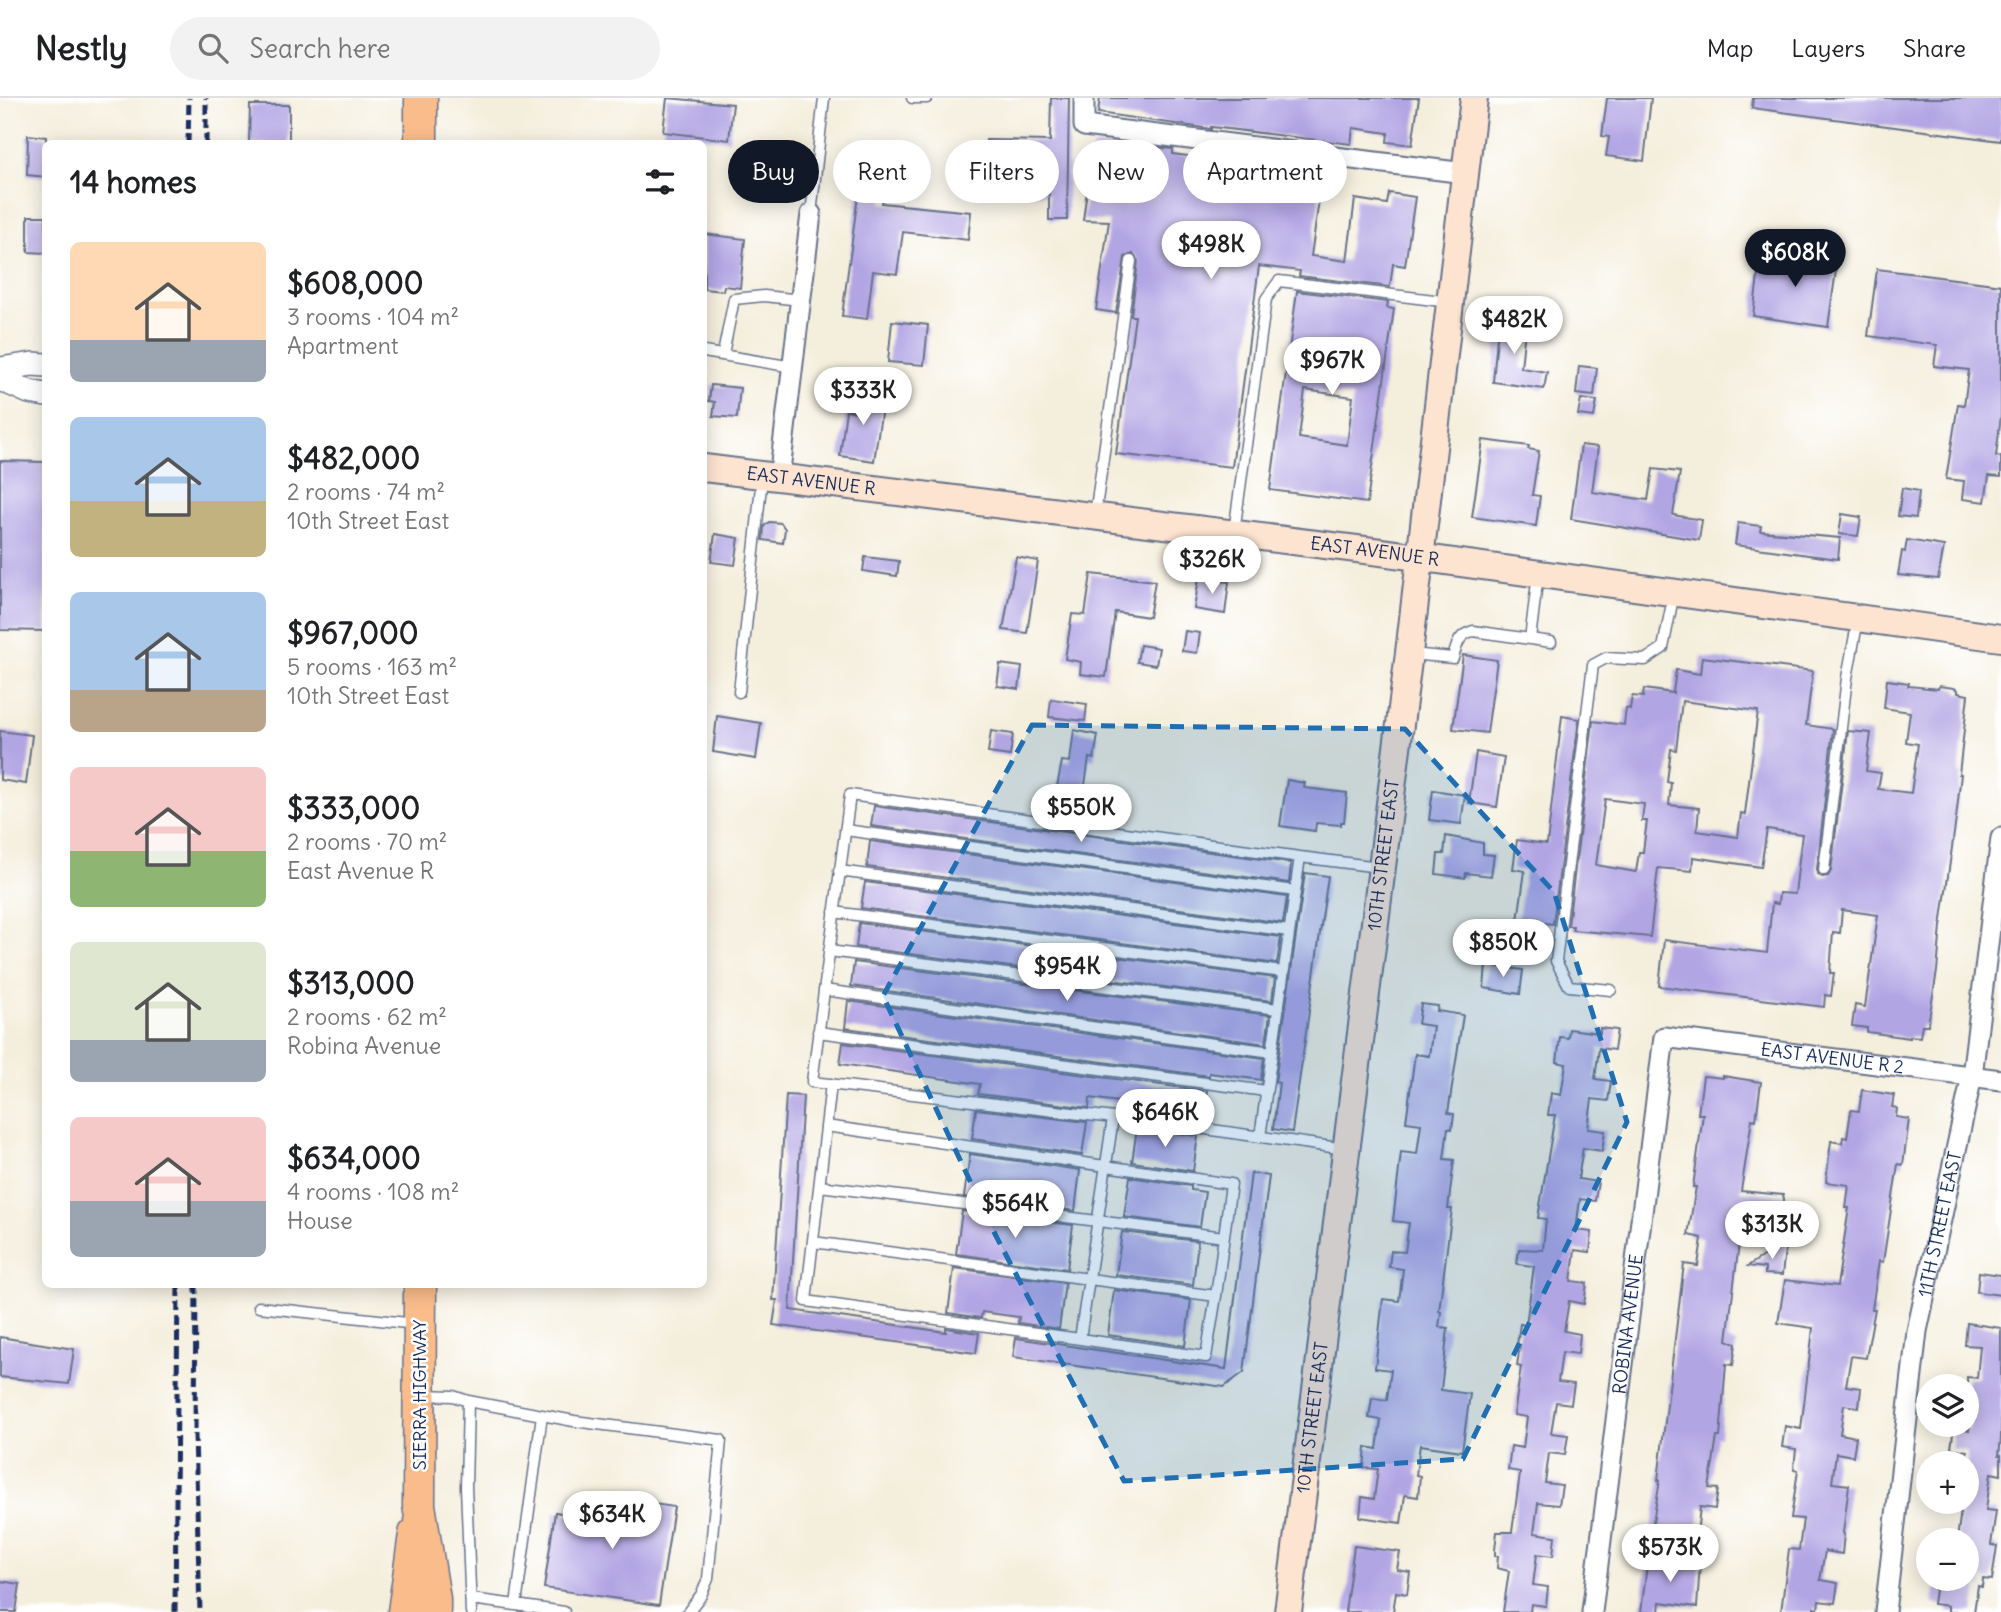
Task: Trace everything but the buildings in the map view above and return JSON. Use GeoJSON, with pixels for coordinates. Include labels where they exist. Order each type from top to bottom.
{"type":"FeatureCollection","features":[{"type":"Feature","properties":{"kind":"highway"},"geometry":{"type":"LineString","coordinates":[[421,98],[421,140]]}},
{"type":"Feature","properties":{"kind":"highway","name":"SIERRA HIGHWAY"},"geometry":{"type":"LineString","coordinates":[[404,1612],[419,1505],[420,1288]]}},
{"type":"Feature","properties":{"kind":"highway","name":"SIERRA HIGHWAY"},"geometry":{"type":"LineString","coordinates":[[419,1505],[434,1612]]}},
{"type":"Feature","properties":{"kind":"main road","name":"10TH STREET EAST"},"geometry":{"type":"LineString","coordinates":[[1288,1612],[1409,653],[1474,98]]}},
{"type":"Feature","properties":{"kind":"main road","name":"EAST AVENUE R"},"geometry":{"type":"LineString","coordinates":[[707,468],[1419,557],[2001,638]]}},
{"type":"Feature","properties":{"kind":"street"},"geometry":{"type":"LineString","coordinates":[[1084,98],[1084,126],[1465,173]]}},
{"type":"Feature","properties":{"kind":"street"},"geometry":{"type":"LineString","coordinates":[[770,477],[793,367],[811,214]]}},
{"type":"Feature","properties":{"kind":"street"},"geometry":{"type":"LineString","coordinates":[[0,369],[42,365]]}},
{"type":"Feature","properties":{"kind":"street"},"geometry":{"type":"LineString","coordinates":[[0,379],[29,393],[42,395]]}},
{"type":"Feature","properties":{"kind":"street","name":"11TH STREET EAST"},"geometry":{"type":"LineString","coordinates":[[1885,1612],[1917,1331],[1972,1076],[2001,838]]}},
{"type":"Feature","properties":{"kind":"street","name":"EAST AVENUE R 2"},"geometry":{"type":"LineString","coordinates":[[1664,1037],[2001,1080]]}},
{"type":"Feature","properties":{"kind":"street","name":"ROBINA AVENUE"},"geometry":{"type":"LineString","coordinates":[[1591,1612],[1664,1037]]}},
{"type":"Feature","properties":{"kind":"lane"},"geometry":{"type":"LineString","coordinates":[[811,214],[824,98]]}},
{"type":"Feature","properties":{"kind":"lane"},"geometry":{"type":"LineString","coordinates":[[912,98],[927,98]]}},
{"type":"Feature","properties":{"kind":"lane"},"geometry":{"type":"LineString","coordinates":[[1095,516],[1131,261]]}},
{"type":"Feature","properties":{"kind":"lane"},"geometry":{"type":"LineString","coordinates":[[1234,533],[1266,299],[1279,281],[1450,302]]}},
{"type":"Feature","properties":{"kind":"lane"},"geometry":{"type":"LineString","coordinates":[[723,354],[734,299],[764,296],[801,300]]}},
{"type":"Feature","properties":{"kind":"lane"},"geometry":{"type":"LineString","coordinates":[[707,352],[793,367]]}},
{"type":"Feature","properties":{"kind":"lane"},"geometry":{"type":"LineString","coordinates":[[739,692],[770,477]]}},
{"type":"Feature","properties":{"kind":"lane"},"geometry":{"type":"LineString","coordinates":[[1530,639],[1538,573]]}},
{"type":"Feature","properties":{"kind":"lane"},"geometry":{"type":"LineString","coordinates":[[1611,990],[1569,986],[1556,961],[1593,665],[1606,658],[1645,660],[1663,648],[1674,593]]}},
{"type":"Feature","properties":{"kind":"lane"},"geometry":{"type":"LineString","coordinates":[[1824,870],[1847,678],[1858,619]]}},
{"type":"Feature","properties":{"kind":"lane"},"geometry":{"type":"LineString","coordinates":[[1409,653],[1454,658],[1458,640],[1464,634],[1473,632],[1551,642]]}},
{"type":"Feature","properties":{"kind":"lane"},"geometry":{"type":"LineString","coordinates":[[1346,1149],[812,1082],[818,1032],[849,795],[1382,868]]}},
{"type":"Feature","properties":{"kind":"lane"},"geometry":{"type":"LineString","coordinates":[[845,830],[1295,891]]}},
{"type":"Feature","properties":{"kind":"lane"},"geometry":{"type":"LineString","coordinates":[[1259,1137],[1300,857]]}},
{"type":"Feature","properties":{"kind":"lane"},"geometry":{"type":"LineString","coordinates":[[839,871],[1289,931]]}},
{"type":"Feature","properties":{"kind":"lane"},"geometry":{"type":"LineString","coordinates":[[834,912],[1283,972]]}},
{"type":"Feature","properties":{"kind":"lane"},"geometry":{"type":"LineString","coordinates":[[829,951],[1278,1009]]}},
{"type":"Feature","properties":{"kind":"lane"},"geometry":{"type":"LineString","coordinates":[[824,990],[1272,1052]]}},
{"type":"Feature","properties":{"kind":"lane"},"geometry":{"type":"LineString","coordinates":[[818,1032],[1266,1091]]}},
{"type":"Feature","properties":{"kind":"lane"},"geometry":{"type":"LineString","coordinates":[[826,1126],[1231,1184],[1206,1357],[806,1301],[820,1186],[826,1126],[831,1084]]}},
{"type":"Feature","properties":{"kind":"lane"},"geometry":{"type":"LineString","coordinates":[[1080,1339],[1113,1118]]}},
{"type":"Feature","properties":{"kind":"lane"},"geometry":{"type":"LineString","coordinates":[[820,1186],[1224,1237]]}},
{"type":"Feature","properties":{"kind":"lane"},"geometry":{"type":"LineString","coordinates":[[813,1242],[1216,1296]]}},
{"type":"Feature","properties":{"kind":"lane"},"geometry":{"type":"LineString","coordinates":[[259,1307],[420,1325]]}},
{"type":"Feature","properties":{"kind":"lane"},"geometry":{"type":"LineString","coordinates":[[420,1395],[453,1396],[542,1415],[721,1440],[708,1579],[701,1595],[688,1612]]}},
{"type":"Feature","properties":{"kind":"lane"},"geometry":{"type":"LineString","coordinates":[[468,1401],[466,1488],[471,1612]]}},
{"type":"Feature","properties":{"kind":"lane"},"geometry":{"type":"LineString","coordinates":[[516,1605],[542,1415]]}},
{"type":"Feature","properties":{"kind":"lane"},"geometry":{"type":"LineString","coordinates":[[471,1599],[564,1612]]}},
{"type":"Feature","properties":{"kind":"highlighted area"},"geometry":{"type":"Polygon","coordinates":[[[1032,725],[1405,729],[1554,892],[1627,1122],[1463,1459],[1124,1481],[995,1234],[883,996],[1032,725]]]}},
{"type":"Feature","properties":{"kind":"railway"},"geometry":{"type":"LineString","coordinates":[[188,140],[189,98]]}},
{"type":"Feature","properties":{"kind":"railway"},"geometry":{"type":"LineString","coordinates":[[206,98],[206,140]]}},
{"type":"Feature","properties":{"kind":"railway"},"geometry":{"type":"LineString","coordinates":[[175,1612],[178,1288]]}},
{"type":"Feature","properties":{"kind":"railway"},"geometry":{"type":"LineString","coordinates":[[196,1288],[195,1435],[200,1612]]}}]}
